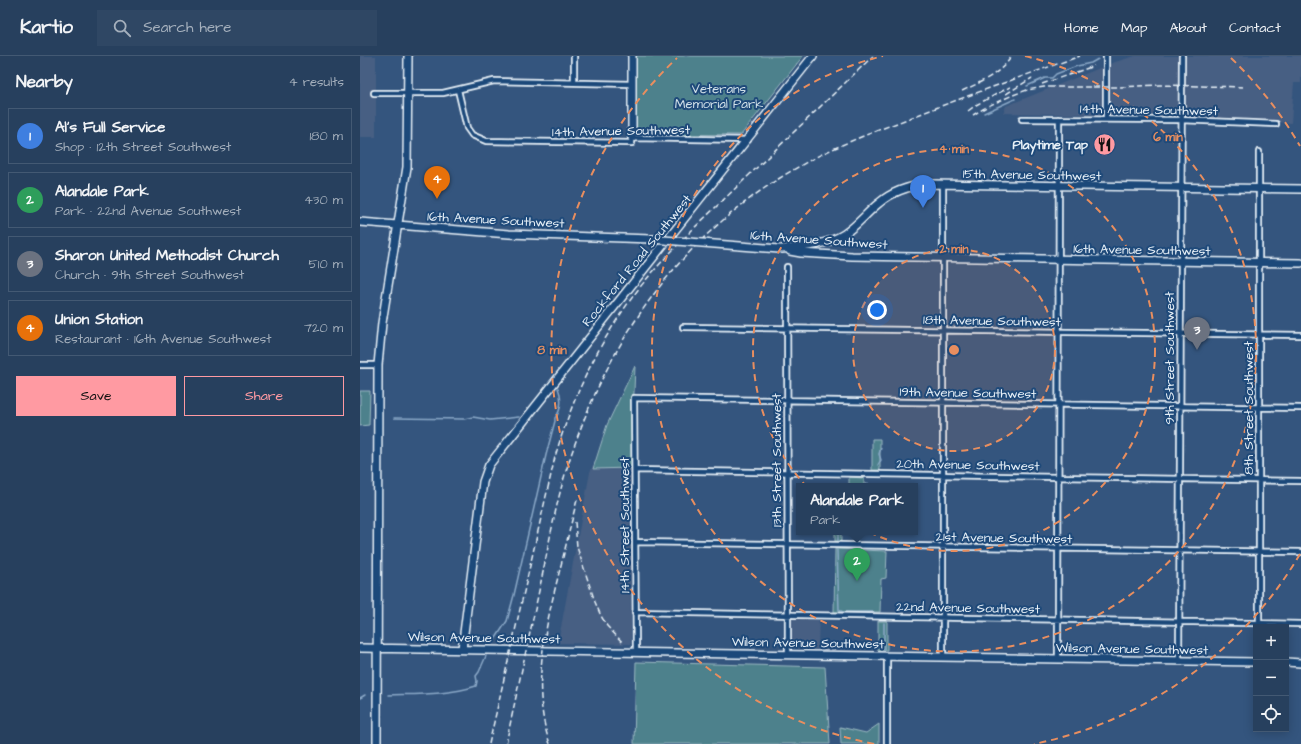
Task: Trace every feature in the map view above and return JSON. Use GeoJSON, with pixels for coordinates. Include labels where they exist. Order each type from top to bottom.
{"type":"FeatureCollection","features":[{"type":"Feature","properties":{"kind":"main road"},"geometry":{"type":"LineString","coordinates":[[377,744],[376,648],[378,365],[382,323],[407,167],[408,56]]}},
{"type":"Feature","properties":{"kind":"main road"},"geometry":{"type":"LineString","coordinates":[[632,56],[632,138]]}},
{"type":"Feature","properties":{"kind":"main road","name":"Rockford Road Southwest"},"geometry":{"type":"LineString","coordinates":[[462,649],[483,482],[489,465],[748,140],[813,56]]}},
{"type":"Feature","properties":{"kind":"main road","name":"15th Avenue Southwest"},"geometry":{"type":"LineString","coordinates":[[780,249],[823,243],[839,236],[853,228],[879,202],[902,189],[927,184],[1301,189]]}},
{"type":"Feature","properties":{"kind":"main road","name":"16th Avenue Southwest"},"geometry":{"type":"LineString","coordinates":[[360,222],[509,234],[651,239],[780,249],[800,253],[822,254],[943,258],[1301,263]]}},
{"type":"Feature","properties":{"kind":"main road","name":"Wilson Avenue Southwest"},"geometry":{"type":"LineString","coordinates":[[360,648],[636,651],[1253,662]]}},
{"type":"Feature","properties":{"kind":"main road"},"geometry":{"type":"LineString","coordinates":[[1289,662],[1301,663]]}},
{"type":"Feature","properties":{"kind":"street"},"geometry":{"type":"LineString","coordinates":[[574,56],[574,82]]}},
{"type":"Feature","properties":{"kind":"street"},"geometry":{"type":"LineString","coordinates":[[1106,56],[1106,119]]}},
{"type":"Feature","properties":{"kind":"street","name":"9th Street Southwest"},"geometry":{"type":"LineString","coordinates":[[1179,661],[1182,56]]}},
{"type":"Feature","properties":{"kind":"street"},"geometry":{"type":"LineString","coordinates":[[374,93],[443,93],[494,81],[632,84]]}},
{"type":"Feature","properties":{"kind":"street","name":"14th Avenue Southwest"},"geometry":{"type":"LineString","coordinates":[[458,90],[467,128],[472,135],[486,141],[632,143],[632,138],[748,140]]}},
{"type":"Feature","properties":{"kind":"street","name":"14th Avenue Southwest"},"geometry":{"type":"LineString","coordinates":[[1022,118],[1181,120],[1276,124]]}},
{"type":"Feature","properties":{"kind":"street"},"geometry":{"type":"LineString","coordinates":[[1058,659],[1059,119]]}},
{"type":"Feature","properties":{"kind":"street","name":"8th Street Southwest"},"geometry":{"type":"LineString","coordinates":[[1259,152],[1259,624]]}},
{"type":"Feature","properties":{"kind":"street"},"geometry":{"type":"LineString","coordinates":[[943,185],[943,657]]}},
{"type":"Feature","properties":{"kind":"street","name":"13th Street Southwest"},"geometry":{"type":"LineString","coordinates":[[787,267],[788,654]]}},
{"type":"Feature","properties":{"kind":"street","name":"18th Avenue Southwest"},"geometry":{"type":"LineString","coordinates":[[683,327],[1301,335]]}},
{"type":"Feature","properties":{"kind":"street"},"geometry":{"type":"LineString","coordinates":[[360,365],[378,365]]}},
{"type":"Feature","properties":{"kind":"street","name":"19th Avenue Southwest"},"geometry":{"type":"LineString","coordinates":[[634,398],[1301,408]]}},
{"type":"Feature","properties":{"kind":"street","name":"14th Street Southwest"},"geometry":{"type":"LineString","coordinates":[[634,398],[636,651]]}},
{"type":"Feature","properties":{"kind":"street","name":"20th Avenue Southwest"},"geometry":{"type":"LineString","coordinates":[[635,470],[1301,481]]}},
{"type":"Feature","properties":{"kind":"street","name":"21st Avenue Southwest"},"geometry":{"type":"LineString","coordinates":[[635,542],[1301,552]]}},
{"type":"Feature","properties":{"kind":"street","name":"22nd Avenue Southwest"},"geometry":{"type":"LineString","coordinates":[[635,612],[1180,622],[1253,625]]}},
{"type":"Feature","properties":{"kind":"street","name":"22nd Avenue Southwest"},"geometry":{"type":"LineString","coordinates":[[1289,624],[1301,624]]}},
{"type":"Feature","properties":{"kind":"street"},"geometry":{"type":"LineString","coordinates":[[887,656],[887,744]]}},
{"type":"Feature","properties":{"kind":"shaded area"},"geometry":{"type":"Polygon","coordinates":[[[360,56],[376,56],[376,137],[360,137],[360,56]]]}},
{"type":"Feature","properties":{"kind":"shaded area"},"geometry":{"type":"Polygon","coordinates":[[[1135,56],[1301,56],[1301,83],[1294,83],[1291,123],[1170,116],[1003,113],[1006,106],[1112,63],[1135,56]]]}},
{"type":"Feature","properties":{"kind":"shaded area"},"geometry":{"type":"Polygon","coordinates":[[[630,384],[631,644],[558,643],[590,472],[630,384]]]}},
{"type":"Feature","properties":{"kind":"shaded area"},"geometry":{"type":"Polygon","coordinates":[[[792,619],[819,619],[818,649],[792,648],[792,619]]]}},
{"type":"Feature","properties":{"kind":"green space","name":"Veterans Memorial Park"},"geometry":{"type":"Polygon","coordinates":[[[636,56],[803,56],[741,135],[636,134],[636,56]]]}},
{"type":"Feature","properties":{"kind":"green space"},"geometry":{"type":"Polygon","coordinates":[[[635,366],[631,468],[593,469],[607,425],[635,366]]]}},
{"type":"Feature","properties":{"kind":"green space"},"geometry":{"type":"Polygon","coordinates":[[[360,391],[370,391],[369,425],[360,426],[360,391]]]}},
{"type":"Feature","properties":{"kind":"green space"},"geometry":{"type":"Polygon","coordinates":[[[872,439],[880,439],[880,470],[872,470],[872,439]]]}},
{"type":"Feature","properties":{"kind":"green space"},"geometry":{"type":"Polygon","coordinates":[[[849,477],[864,478],[864,483],[849,483],[849,477]]]}},
{"type":"Feature","properties":{"kind":"green space"},"geometry":{"type":"Polygon","coordinates":[[[835,535],[841,535],[841,541],[835,541],[835,535]]]}},
{"type":"Feature","properties":{"kind":"green space"},"geometry":{"type":"Polygon","coordinates":[[[835,549],[887,551],[886,578],[881,579],[880,612],[834,612],[835,549]]]}},
{"type":"Feature","properties":{"kind":"green space"},"geometry":{"type":"Polygon","coordinates":[[[878,621],[887,621],[887,650],[878,650],[878,621]]]}},
{"type":"Feature","properties":{"kind":"green space"},"geometry":{"type":"Polygon","coordinates":[[[636,662],[825,667],[830,744],[634,744],[636,662]]]}},
{"type":"Feature","properties":{"kind":"green space"},"geometry":{"type":"Polygon","coordinates":[[[879,724],[879,744],[841,744],[840,727],[866,733],[879,724]]]}},
{"type":"Feature","properties":{"kind":"waterway"},"geometry":{"type":"LineString","coordinates":[[1027,86],[1045,78],[1052,78],[1056,74],[1077,66],[1091,63],[1098,59]]}},
{"type":"Feature","properties":{"kind":"waterway"},"geometry":{"type":"LineString","coordinates":[[984,113],[1015,99]]}},
{"type":"Feature","properties":{"kind":"waterway"},"geometry":{"type":"LineString","coordinates":[[494,641],[507,621],[514,595],[555,418],[560,407],[561,399],[558,388]]}},
{"type":"Feature","properties":{"kind":"waterway"},"geometry":{"type":"LineString","coordinates":[[394,418],[464,419],[473,417],[490,420],[519,417]]}},
{"type":"Feature","properties":{"kind":"waterway"},"geometry":{"type":"LineString","coordinates":[[878,465],[881,460],[879,454],[881,448]]}},
{"type":"Feature","properties":{"kind":"waterway"},"geometry":{"type":"LineString","coordinates":[[838,535],[838,541]]}},
{"type":"Feature","properties":{"kind":"waterway"},"geometry":{"type":"LineString","coordinates":[[837,550],[839,610],[843,612],[874,612]]}},
{"type":"Feature","properties":{"kind":"waterway"},"geometry":{"type":"LineString","coordinates":[[884,623],[884,649]]}},
{"type":"Feature","properties":{"kind":"waterway"},"geometry":{"type":"LineString","coordinates":[[388,695],[444,693],[476,686],[476,676],[486,656]]}},
{"type":"Feature","properties":{"kind":"waterway"},"geometry":{"type":"LineString","coordinates":[[360,698],[365,695]]}},
{"type":"Feature","properties":{"kind":"railway"},"geometry":{"type":"LineString","coordinates":[[489,744],[555,457],[578,392],[599,350],[623,310],[643,283],[664,260],[692,230],[873,56]]}},
{"type":"Feature","properties":{"kind":"railway"},"geometry":{"type":"LineString","coordinates":[[962,91],[996,73],[1012,56]]}},
{"type":"Feature","properties":{"kind":"railway"},"geometry":{"type":"LineString","coordinates":[[506,744],[553,521],[566,471],[584,420],[606,372],[631,327],[661,285],[695,246],[734,211],[776,180],[824,153],[931,110],[1080,56]]}},
{"type":"Feature","properties":{"kind":"railway"},"geometry":{"type":"LineString","coordinates":[[1042,84],[1094,66]]}},
{"type":"Feature","properties":{"kind":"railway"},"geometry":{"type":"LineString","coordinates":[[1006,94],[1032,78]]}},
{"type":"Feature","properties":{"kind":"railway"},"geometry":{"type":"LineString","coordinates":[[973,115],[988,106],[1013,95],[1027,90],[1044,87],[1120,87],[1159,85],[1244,87]]}},
{"type":"Feature","properties":{"kind":"railway"},"geometry":{"type":"LineString","coordinates":[[968,111],[976,105],[1010,87]]}},
{"type":"Feature","properties":{"kind":"railway"},"geometry":{"type":"LineString","coordinates":[[550,744],[544,722],[541,700],[542,656],[545,634],[577,500]]}},
{"type":"Feature","properties":{"kind":"railway"},"geometry":{"type":"LineString","coordinates":[[575,522],[577,547],[595,602],[607,626],[624,644]]}},
{"type":"Feature","properties":{"kind":"place","name":"Playtime Tap"},"geometry":{"type":"Point","coordinates":[1104,144]}},
{"type":"Feature","properties":{"kind":"place","name":"Union Station"},"geometry":{"type":"Point","coordinates":[437,199]}},
{"type":"Feature","properties":{"kind":"place","name":"Al's Full Service"},"geometry":{"type":"Point","coordinates":[923,208]}},
{"type":"Feature","properties":{"kind":"place","name":"Sharon United Methodist Church"},"geometry":{"type":"Point","coordinates":[1197,350]}},
{"type":"Feature","properties":{"kind":"place","name":"Alandale Park"},"geometry":{"type":"Point","coordinates":[857,581]}}]}
